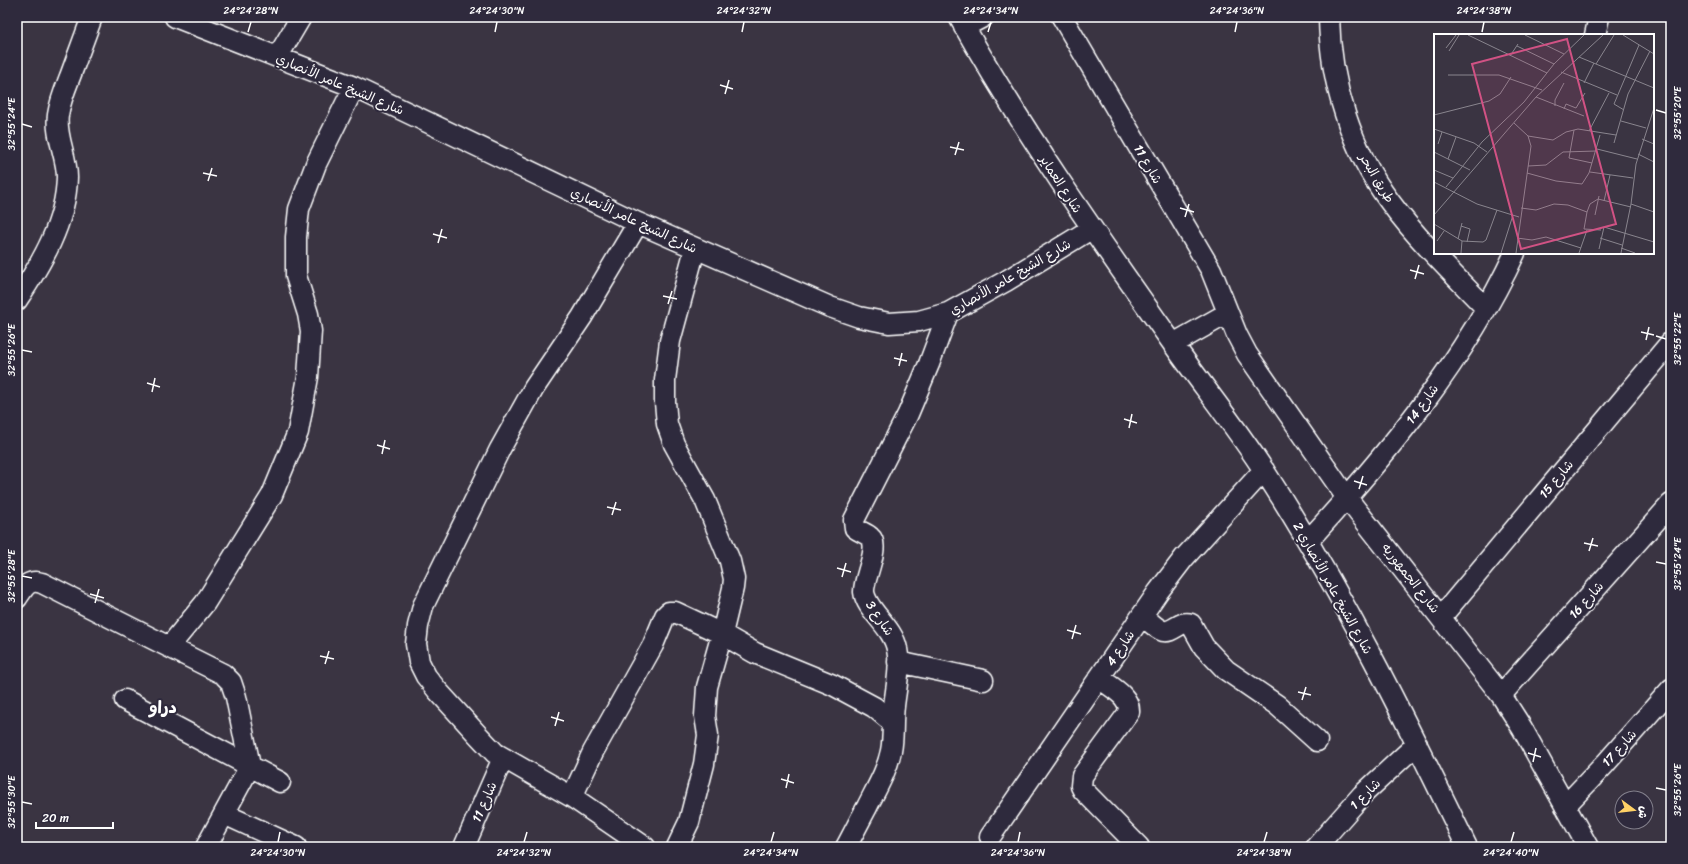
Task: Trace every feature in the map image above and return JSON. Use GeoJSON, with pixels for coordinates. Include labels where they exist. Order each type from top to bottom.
{"type":"FeatureCollection","features":[{"type":"Feature","properties":{"kind":"street"},"geometry":{"type":"LineString","coordinates":[[17,300],[40,264],[53,235],[63,206],[67,177],[64,153],[57,126],[58,114],[92,17]]}},
{"type":"Feature","properties":{"kind":"street","name":"شارع الشيخ عامر الأنصاري"},"geometry":{"type":"LineString","coordinates":[[175,17],[354,87],[695,249],[830,307],[859,317],[889,323],[919,322],[948,313],[1012,278],[1091,229]]}},
{"type":"Feature","properties":{"kind":"street"},"geometry":{"type":"LineString","coordinates":[[278,56],[301,17]]}},
{"type":"Feature","properties":{"kind":"street"},"geometry":{"type":"LineString","coordinates":[[962,22],[983,17]]}},
{"type":"Feature","properties":{"kind":"street","name":"شارع 11"},"geometry":{"type":"LineString","coordinates":[[1062,17],[1211,270],[1228,313]]}},
{"type":"Feature","properties":{"kind":"street","name":"طريق البحر"},"geometry":{"type":"LineString","coordinates":[[1329,17],[1333,66],[1342,102],[1354,137],[1370,171],[1390,202],[1434,252]]}},
{"type":"Feature","properties":{"kind":"street"},"geometry":{"type":"LineString","coordinates":[[1595,34],[1599,17]]}},
{"type":"Feature","properties":{"kind":"street","name":"شارع العماير"},"geometry":{"type":"LineString","coordinates":[[962,22],[1012,106],[1091,229],[1173,344]]}},
{"type":"Feature","properties":{"kind":"street"},"geometry":{"type":"LineString","coordinates":[[169,647],[205,603],[272,495],[298,432],[308,377],[311,331],[308,314],[296,276],[296,237],[299,209],[316,164],[354,87]]}},
{"type":"Feature","properties":{"kind":"street"},"geometry":{"type":"LineString","coordinates":[[638,223],[582,316],[534,388],[500,449],[423,606],[418,626],[416,644],[419,662],[426,676],[477,734],[496,753],[572,797],[645,847]]}},
{"type":"Feature","properties":{"kind":"street"},"geometry":{"type":"LineString","coordinates":[[677,847],[689,822],[704,764],[708,735],[705,716],[707,688],[733,588],[733,570],[705,500],[674,444],[667,424],[664,402],[670,341],[695,249]]}},
{"type":"Feature","properties":{"kind":"street","name":"طريق البحر"},"geometry":{"type":"LineString","coordinates":[[1435,254],[1486,308]]}},
{"type":"Feature","properties":{"kind":"street","name":"شارع 14"},"geometry":{"type":"LineString","coordinates":[[1308,541],[1386,452],[1422,405],[1455,358],[1486,308],[1515,254]]}},
{"type":"Feature","properties":{"kind":"street","name":"شارع 3"},"geometry":{"type":"LineString","coordinates":[[847,846],[885,769],[891,753],[894,737],[892,722],[898,662],[897,649],[891,634],[868,603],[864,593],[875,545],[871,538],[855,528],[854,520],[908,414],[948,313]]}},
{"type":"Feature","properties":{"kind":"street"},"geometry":{"type":"LineString","coordinates":[[1173,344],[1228,313]]}},
{"type":"Feature","properties":{"kind":"street","name":"شارع الجمهوريه"},"geometry":{"type":"LineString","coordinates":[[1228,313],[1247,354],[1347,498],[1501,695],[1522,728],[1588,847]]}},
{"type":"Feature","properties":{"kind":"street","name":"شارع الشيخ عامر الأنصاري 2"},"geometry":{"type":"LineString","coordinates":[[1173,344],[1264,470],[1308,541],[1365,644],[1417,744],[1467,847]]}},
{"type":"Feature","properties":{"kind":"street","name":"شارع 15"},"geometry":{"type":"LineString","coordinates":[[1441,617],[1670,346]]}},
{"type":"Feature","properties":{"kind":"street","name":"شارع 4"},"geometry":{"type":"LineString","coordinates":[[990,837],[1142,616],[1184,558],[1264,470]]}},
{"type":"Feature","properties":{"kind":"street","name":"شارع 16"},"geometry":{"type":"LineString","coordinates":[[1501,695],[1671,504]]}},
{"type":"Feature","properties":{"kind":"street"},"geometry":{"type":"LineString","coordinates":[[17,598],[29,582],[35,581],[42,583],[223,674],[231,682],[236,697],[250,766],[206,847]]}},
{"type":"Feature","properties":{"kind":"street"},"geometry":{"type":"LineString","coordinates":[[572,797],[593,752],[653,645],[665,616],[669,612],[675,612],[722,634],[755,653],[833,685],[874,707],[892,722]]}},
{"type":"Feature","properties":{"kind":"street"},"geometry":{"type":"LineString","coordinates":[[1142,616],[1164,631],[1170,631],[1186,622],[1191,624],[1204,647],[1226,670],[1278,705],[1317,741]]}},
{"type":"Feature","properties":{"kind":"street"},"geometry":{"type":"LineString","coordinates":[[898,662],[983,680]]}},
{"type":"Feature","properties":{"kind":"street"},"geometry":{"type":"LineString","coordinates":[[1099,678],[1126,700],[1130,705],[1129,712],[1082,776],[1081,786],[1083,790],[1139,847]]}},
{"type":"Feature","properties":{"kind":"street","name":"شارع 17"},"geometry":{"type":"LineString","coordinates":[[1565,806],[1605,764],[1671,689]]}},
{"type":"Feature","properties":{"kind":"street"},"geometry":{"type":"LineString","coordinates":[[125,700],[280,782]]}},
{"type":"Feature","properties":{"kind":"street","name":"شارع 1"},"geometry":{"type":"LineString","coordinates":[[1316,847],[1362,795],[1417,744]]}},
{"type":"Feature","properties":{"kind":"street","name":"شارع 11"},"geometry":{"type":"LineString","coordinates":[[464,847],[504,758]]}},
{"type":"Feature","properties":{"kind":"street"},"geometry":{"type":"LineString","coordinates":[[224,814],[296,847]]}},
{"type":"Feature","properties":{"kind":"district","name":"دراو"},"geometry":{"type":"Point","coordinates":[163,707]}}]}
